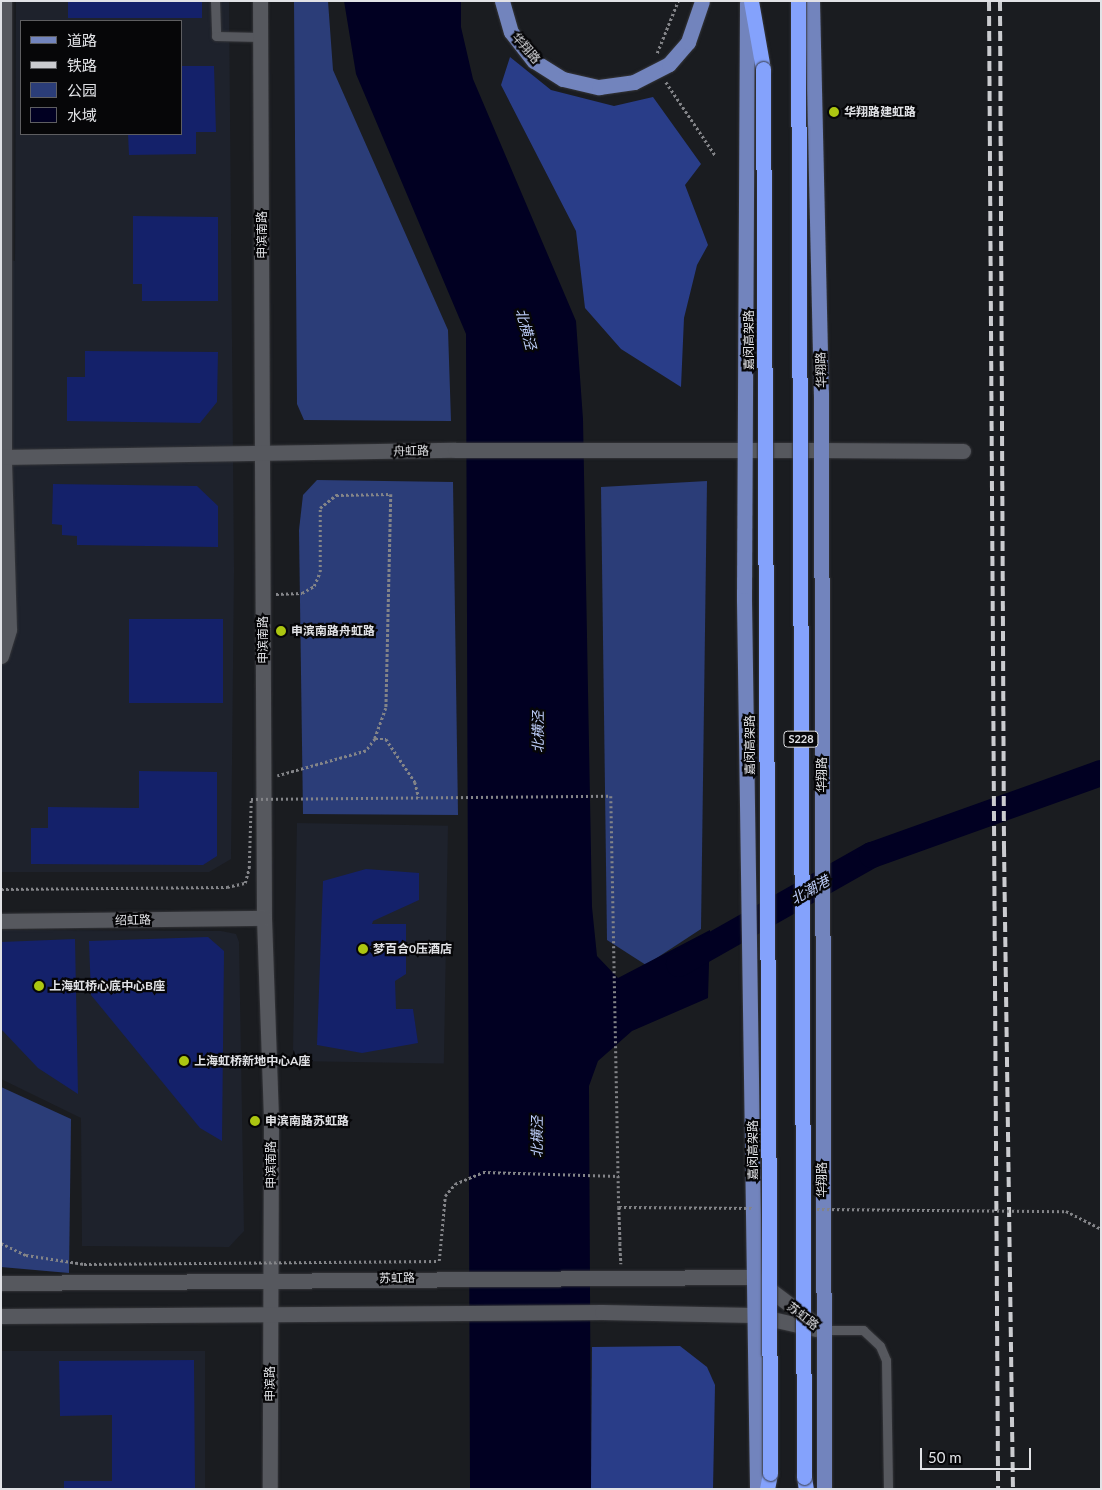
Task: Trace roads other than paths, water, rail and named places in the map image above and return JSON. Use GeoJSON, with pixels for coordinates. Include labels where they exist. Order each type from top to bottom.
{"type":"FeatureCollection","features":[{"type":"Feature","properties":{"kind":"highway"},"geometry":{"type":"LineString","coordinates":[[751,1],[763,68]]}},
{"type":"Feature","properties":{"kind":"highway","name":"嘉闵高架路"},"geometry":{"type":"LineString","coordinates":[[763,1],[769,1484]]}},
{"type":"Feature","properties":{"kind":"highway","name":"S228"},"geometry":{"type":"LineString","coordinates":[[798,1],[805,1485]]}},
{"type":"Feature","properties":{"kind":"main road"},"geometry":{"type":"LineString","coordinates":[[1,656],[9,629],[3,457],[4,1]]}},
{"type":"Feature","properties":{"kind":"main road","name":"申滨南路"},"geometry":{"type":"LineString","coordinates":[[260,1],[264,918],[271,1122],[270,1279]]}},
{"type":"Feature","properties":{"kind":"main road","name":"华翔路"},"geometry":{"type":"LineString","coordinates":[[502,1],[511,32],[534,61],[563,80],[599,87],[634,82],[669,64],[688,42],[702,1]]}},
{"type":"Feature","properties":{"kind":"main road"},"geometry":{"type":"LineString","coordinates":[[747,1],[744,451],[748,984],[757,1489]]}},
{"type":"Feature","properties":{"kind":"main road","name":"华翔路"},"geometry":{"type":"LineString","coordinates":[[812,1],[822,450],[822,1330],[824,1489]]}},
{"type":"Feature","properties":{"kind":"main road","name":"舟虹路"},"geometry":{"type":"LineString","coordinates":[[3,457],[455,450],[963,451]]}},
{"type":"Feature","properties":{"kind":"main road","name":"绍虹路"},"geometry":{"type":"LineString","coordinates":[[1,921],[264,918]]}},
{"type":"Feature","properties":{"kind":"main road","name":"苏虹路"},"geometry":{"type":"LineString","coordinates":[[1,1283],[453,1277],[752,1277],[822,1330]]}},
{"type":"Feature","properties":{"kind":"main road","name":"申滨路"},"geometry":{"type":"LineString","coordinates":[[270,1279],[270,1489]]}},
{"type":"Feature","properties":{"kind":"main road","name":"苏虹路"},"geometry":{"type":"LineString","coordinates":[[1,1316],[602,1312],[754,1315],[822,1330]]}},
{"type":"Feature","properties":{"kind":"lane"},"geometry":{"type":"LineString","coordinates":[[215,1],[216,36],[261,37]]}},
{"type":"Feature","properties":{"kind":"lane"},"geometry":{"type":"LineString","coordinates":[[822,1330],[863,1330],[883,1353],[886,1360],[888,1489]]}},
{"type":"Feature","properties":{"kind":"water","name":"北横泾"},"geometry":{"type":"Polygon","coordinates":[[[344,1],[461,1],[461,27],[473,79],[576,321],[583,419],[592,907],[597,956],[618,978],[710,930],[708,998],[632,1031],[598,1061],[589,1086],[591,1489],[470,1489],[466,334],[356,74],[344,1]]]}},
{"type":"Feature","properties":{"kind":"waterway","name":"北潮港"},"geometry":{"type":"LineString","coordinates":[[679,964],[872,855],[1101,773]]}},
{"type":"Feature","properties":{"kind":"railway"},"geometry":{"type":"LineString","coordinates":[[989,1],[998,1489]]}},
{"type":"Feature","properties":{"kind":"railway"},"geometry":{"type":"LineString","coordinates":[[1000,1],[1004,847],[1013,1489]]}},
{"type":"Feature","properties":{"kind":"place","name":"华翔路建虹路"},"geometry":{"type":"Point","coordinates":[834,112]}},
{"type":"Feature","properties":{"kind":"place","name":"申滨南路舟虹路"},"geometry":{"type":"Point","coordinates":[281,631]}},
{"type":"Feature","properties":{"kind":"place","name":"梦百合0压酒店"},"geometry":{"type":"Point","coordinates":[363,949]}},
{"type":"Feature","properties":{"kind":"place","name":"上海虹桥心底中心B座"},"geometry":{"type":"Point","coordinates":[39,986]}},
{"type":"Feature","properties":{"kind":"place","name":"上海虹桥新地中心A座"},"geometry":{"type":"Point","coordinates":[184,1061]}},
{"type":"Feature","properties":{"kind":"place","name":"申滨南路苏虹路"},"geometry":{"type":"Point","coordinates":[255,1121]}}]}
